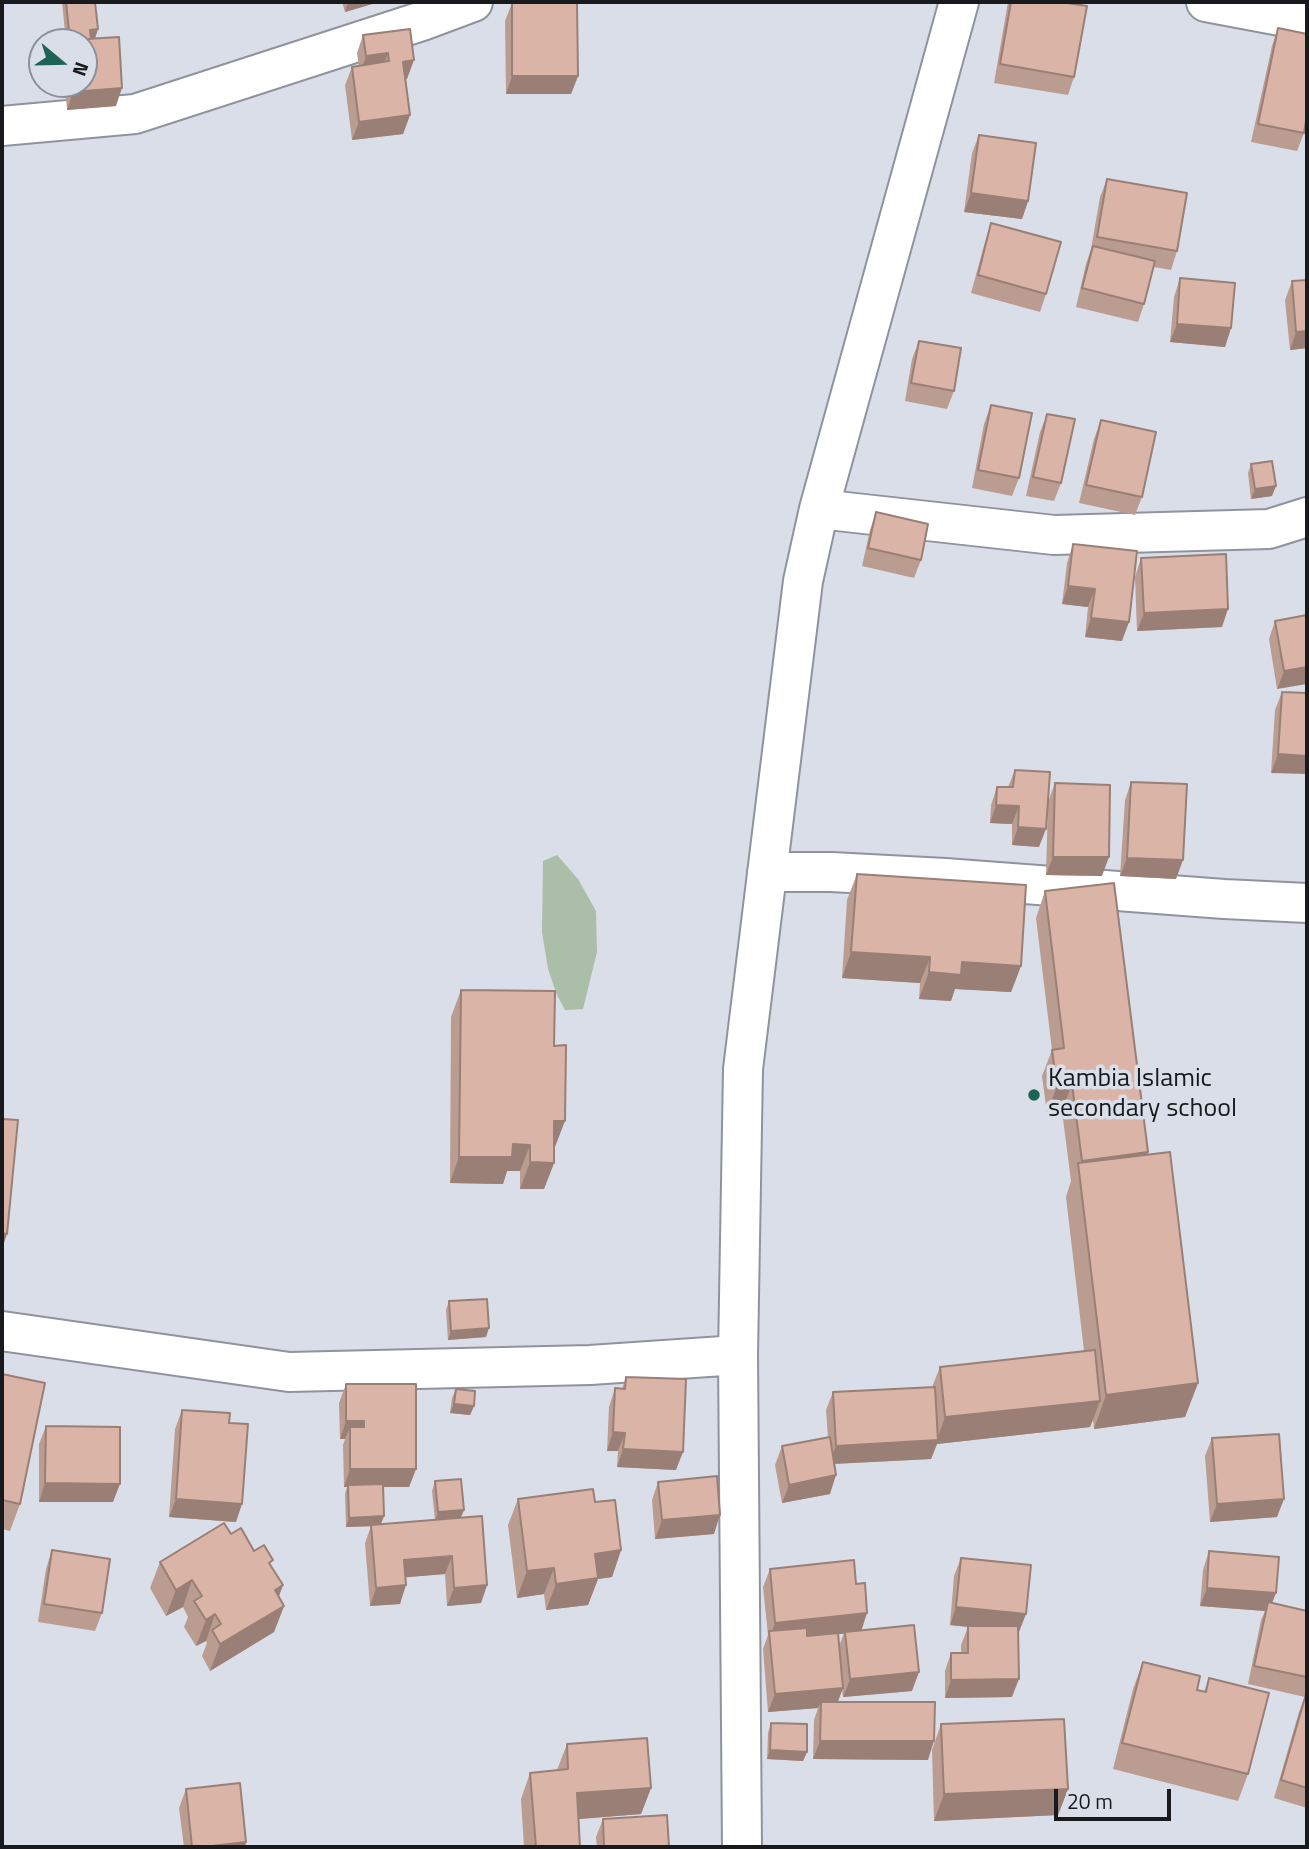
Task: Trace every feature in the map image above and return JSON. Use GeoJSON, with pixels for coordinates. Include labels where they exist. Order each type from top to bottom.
{"type":"FeatureCollection","features":[{"type":"Feature","properties":{"kind":"street"},"geometry":{"type":"LineString","coordinates":[[2,127],[135,114],[422,22],[473,2]]}},
{"type":"Feature","properties":{"kind":"street"},"geometry":{"type":"LineString","coordinates":[[742,1847],[738,1355],[743,1069],[803,581],[819,509],[959,2]]}},
{"type":"Feature","properties":{"kind":"street"},"geometry":{"type":"LineString","coordinates":[[1206,2],[1307,21]]}},
{"type":"Feature","properties":{"kind":"street"},"geometry":{"type":"LineString","coordinates":[[819,509],[1054,535],[1269,529],[1307,517]]}},
{"type":"Feature","properties":{"kind":"street"},"geometry":{"type":"LineString","coordinates":[[767,872],[831,872],[945,878],[1224,899],[1307,902]]}},
{"type":"Feature","properties":{"kind":"street"},"geometry":{"type":"LineString","coordinates":[[2,1331],[289,1372],[590,1365],[738,1355]]}},
{"type":"Feature","properties":{"kind":"green space"},"geometry":{"type":"Polygon","coordinates":[[[557,855],[578,879],[596,911],[597,952],[583,1009],[565,1010],[548,969],[542,932],[543,861],[557,855]]]}},
{"type":"Feature","properties":{"kind":"building"},"geometry":{"type":"Polygon","coordinates":[[[66,2],[95,2],[98,28],[69,28],[66,2]]]}},
{"type":"Feature","properties":{"kind":"building"},"geometry":{"type":"Polygon","coordinates":[[[577,2],[578,76],[512,76],[512,3],[577,2]]]}},
{"type":"Feature","properties":{"kind":"building"},"geometry":{"type":"Polygon","coordinates":[[[1011,2],[1060,2],[1087,6],[1074,77],[1000,64],[1011,2]]]}},
{"type":"Feature","properties":{"kind":"building"},"geometry":{"type":"Polygon","coordinates":[[[1278,28],[1307,34],[1307,115],[1304,133],[1258,124],[1278,28]]]}},
{"type":"Feature","properties":{"kind":"building"},"geometry":{"type":"Polygon","coordinates":[[[410,29],[414,60],[403,62],[410,115],[359,122],[352,67],[389,61],[388,53],[366,56],[363,35],[410,29]]]}},
{"type":"Feature","properties":{"kind":"building"},"geometry":{"type":"Polygon","coordinates":[[[119,37],[122,88],[98,90],[98,38],[119,37]]]}},
{"type":"Feature","properties":{"kind":"building"},"geometry":{"type":"Polygon","coordinates":[[[979,135],[1036,143],[1028,201],[971,193],[979,135]]]}},
{"type":"Feature","properties":{"kind":"building"},"geometry":{"type":"Polygon","coordinates":[[[1107,179],[1187,193],[1177,251],[1097,237],[1107,179]]]}},
{"type":"Feature","properties":{"kind":"building"},"geometry":{"type":"Polygon","coordinates":[[[991,223],[1061,242],[1046,294],[978,275],[991,223]]]}},
{"type":"Feature","properties":{"kind":"building"},"geometry":{"type":"Polygon","coordinates":[[[1093,246],[1155,261],[1144,304],[1082,288],[1093,246]]]}},
{"type":"Feature","properties":{"kind":"building"},"geometry":{"type":"Polygon","coordinates":[[[1180,278],[1235,283],[1231,328],[1177,324],[1180,278]]]}},
{"type":"Feature","properties":{"kind":"building"},"geometry":{"type":"Polygon","coordinates":[[[1307,280],[1307,331],[1296,332],[1292,281],[1307,280]]]}},
{"type":"Feature","properties":{"kind":"building"},"geometry":{"type":"Polygon","coordinates":[[[919,341],[961,348],[954,391],[911,383],[919,341]]]}},
{"type":"Feature","properties":{"kind":"building"},"geometry":{"type":"Polygon","coordinates":[[[991,405],[1032,413],[1019,478],[978,470],[991,405]]]}},
{"type":"Feature","properties":{"kind":"building"},"geometry":{"type":"Polygon","coordinates":[[[1047,414],[1075,419],[1061,483],[1033,477],[1047,414]]]}},
{"type":"Feature","properties":{"kind":"building"},"geometry":{"type":"Polygon","coordinates":[[[1101,420],[1156,432],[1142,497],[1086,485],[1101,420]]]}},
{"type":"Feature","properties":{"kind":"building"},"geometry":{"type":"Polygon","coordinates":[[[1272,461],[1276,486],[1255,489],[1251,464],[1272,461]]]}},
{"type":"Feature","properties":{"kind":"building"},"geometry":{"type":"Polygon","coordinates":[[[876,512],[928,524],[921,560],[868,548],[876,512]]]}},
{"type":"Feature","properties":{"kind":"building"},"geometry":{"type":"Polygon","coordinates":[[[1073,544],[1137,551],[1129,622],[1091,618],[1095,589],[1068,586],[1073,544]]]}},
{"type":"Feature","properties":{"kind":"building"},"geometry":{"type":"Polygon","coordinates":[[[1226,554],[1228,609],[1144,613],[1141,558],[1226,554]]]}},
{"type":"Feature","properties":{"kind":"building"},"geometry":{"type":"Polygon","coordinates":[[[1307,615],[1307,667],[1284,671],[1275,621],[1307,615]]]}},
{"type":"Feature","properties":{"kind":"building"},"geometry":{"type":"Polygon","coordinates":[[[1282,692],[1307,693],[1307,756],[1278,754],[1282,692]]]}},
{"type":"Feature","properties":{"kind":"building"},"geometry":{"type":"Polygon","coordinates":[[[1015,770],[1050,772],[1046,829],[1018,827],[1019,806],[996,805],[997,787],[1013,787],[1015,770]]]}},
{"type":"Feature","properties":{"kind":"building"},"geometry":{"type":"Polygon","coordinates":[[[1131,782],[1187,784],[1183,860],[1127,858],[1131,782]]]}},
{"type":"Feature","properties":{"kind":"building"},"geometry":{"type":"Polygon","coordinates":[[[1055,783],[1110,785],[1109,857],[1053,857],[1055,783]]]}},
{"type":"Feature","properties":{"kind":"building"},"geometry":{"type":"Polygon","coordinates":[[[857,874],[1026,885],[1021,966],[962,962],[961,975],[929,972],[930,957],[851,952],[857,874]]]}},
{"type":"Feature","properties":{"kind":"building"},"geometry":{"type":"Polygon","coordinates":[[[1114,883],[1148,1152],[1082,1161],[1072,1084],[1057,1086],[1052,1050],[1064,1048],[1045,891],[1114,883]]]}},
{"type":"Feature","properties":{"kind":"building"},"geometry":{"type":"Polygon","coordinates":[[[461,990],[555,991],[554,1046],[566,1045],[565,1121],[554,1121],[554,1163],[530,1162],[530,1145],[513,1144],[512,1157],[459,1157],[461,990]]]}},
{"type":"Feature","properties":{"kind":"building"},"geometry":{"type":"Polygon","coordinates":[[[2,1119],[18,1120],[7,1234],[2,1233],[2,1119]]]}},
{"type":"Feature","properties":{"kind":"building"},"geometry":{"type":"Polygon","coordinates":[[[1170,1152],[1198,1383],[1106,1395],[1078,1163],[1170,1152]]]}},
{"type":"Feature","properties":{"kind":"building"},"geometry":{"type":"Polygon","coordinates":[[[487,1299],[489,1328],[451,1331],[449,1301],[487,1299]]]}},
{"type":"Feature","properties":{"kind":"building"},"geometry":{"type":"Polygon","coordinates":[[[1095,1350],[1100,1401],[945,1417],[940,1367],[1095,1350]]]}},
{"type":"Feature","properties":{"kind":"building"},"geometry":{"type":"Polygon","coordinates":[[[2,1374],[45,1383],[20,1504],[2,1500],[2,1374]]]}},
{"type":"Feature","properties":{"kind":"building"},"geometry":{"type":"Polygon","coordinates":[[[626,1377],[686,1379],[683,1452],[623,1449],[625,1433],[613,1432],[615,1388],[625,1389],[626,1377]]]}},
{"type":"Feature","properties":{"kind":"building"},"geometry":{"type":"Polygon","coordinates":[[[346,1384],[416,1384],[416,1469],[350,1469],[350,1427],[364,1427],[364,1421],[346,1421],[346,1384]]]}},
{"type":"Feature","properties":{"kind":"building"},"geometry":{"type":"Polygon","coordinates":[[[935,1387],[938,1440],[836,1446],[833,1392],[935,1387]]]}},
{"type":"Feature","properties":{"kind":"building"},"geometry":{"type":"Polygon","coordinates":[[[456,1389],[475,1391],[474,1406],[454,1404],[456,1389]]]}},
{"type":"Feature","properties":{"kind":"building"},"geometry":{"type":"Polygon","coordinates":[[[182,1410],[230,1413],[229,1423],[248,1424],[242,1504],[176,1499],[182,1410]]]}},
{"type":"Feature","properties":{"kind":"building"},"geometry":{"type":"Polygon","coordinates":[[[46,1426],[120,1427],[120,1484],[45,1483],[46,1426]]]}},
{"type":"Feature","properties":{"kind":"building"},"geometry":{"type":"Polygon","coordinates":[[[1279,1434],[1284,1499],[1217,1504],[1212,1438],[1279,1434]]]}},
{"type":"Feature","properties":{"kind":"building"},"geometry":{"type":"Polygon","coordinates":[[[830,1437],[836,1475],[789,1485],[782,1446],[830,1437]]]}},
{"type":"Feature","properties":{"kind":"building"},"geometry":{"type":"Polygon","coordinates":[[[717,1476],[720,1515],[662,1520],[658,1482],[717,1476]]]}},
{"type":"Feature","properties":{"kind":"building"},"geometry":{"type":"Polygon","coordinates":[[[461,1479],[464,1510],[438,1512],[435,1481],[461,1479]]]}},
{"type":"Feature","properties":{"kind":"building"},"geometry":{"type":"Polygon","coordinates":[[[383,1484],[384,1516],[349,1518],[348,1485],[383,1484]]]}},
{"type":"Feature","properties":{"kind":"building"},"geometry":{"type":"Polygon","coordinates":[[[593,1489],[595,1502],[615,1500],[621,1550],[595,1554],[598,1578],[556,1584],[554,1568],[527,1571],[518,1499],[593,1489]]]}},
{"type":"Feature","properties":{"kind":"building"},"geometry":{"type":"Polygon","coordinates":[[[482,1516],[487,1585],[454,1588],[452,1556],[404,1560],[406,1585],[376,1588],[371,1525],[482,1516]]]}},
{"type":"Feature","properties":{"kind":"building"},"geometry":{"type":"Polygon","coordinates":[[[224,1523],[231,1534],[241,1528],[254,1551],[264,1545],[273,1560],[269,1563],[283,1585],[275,1590],[284,1606],[220,1644],[212,1630],[221,1624],[215,1614],[206,1620],[194,1601],[202,1596],[192,1580],[176,1590],[160,1562],[224,1523]]]}},
{"type":"Feature","properties":{"kind":"building"},"geometry":{"type":"Polygon","coordinates":[[[52,1550],[110,1559],[102,1613],[44,1604],[52,1550]]]}},
{"type":"Feature","properties":{"kind":"building"},"geometry":{"type":"Polygon","coordinates":[[[1209,1551],[1279,1557],[1276,1593],[1207,1588],[1209,1551]]]}},
{"type":"Feature","properties":{"kind":"building"},"geometry":{"type":"Polygon","coordinates":[[[961,1558],[1031,1565],[1026,1614],[956,1607],[961,1558]]]}},
{"type":"Feature","properties":{"kind":"building"},"geometry":{"type":"Polygon","coordinates":[[[854,1560],[856,1584],[865,1583],[867,1613],[775,1623],[770,1569],[854,1560]]]}},
{"type":"Feature","properties":{"kind":"building"},"geometry":{"type":"Polygon","coordinates":[[[1268,1602],[1307,1611],[1307,1677],[1254,1666],[1268,1602]]]}},
{"type":"Feature","properties":{"kind":"building"},"geometry":{"type":"Polygon","coordinates":[[[914,1625],[919,1672],[850,1679],[845,1632],[914,1625]]]}},
{"type":"Feature","properties":{"kind":"building"},"geometry":{"type":"Polygon","coordinates":[[[968,1626],[1018,1626],[1019,1679],[951,1680],[951,1653],[968,1653],[968,1626]]]}},
{"type":"Feature","properties":{"kind":"building"},"geometry":{"type":"Polygon","coordinates":[[[807,1628],[807,1636],[838,1633],[843,1688],[775,1694],[769,1631],[807,1628]]]}},
{"type":"Feature","properties":{"kind":"building"},"geometry":{"type":"Polygon","coordinates":[[[1143,1662],[1200,1676],[1197,1690],[1206,1692],[1209,1678],[1269,1693],[1248,1774],[1122,1743],[1143,1662]]]}},
{"type":"Feature","properties":{"kind":"building"},"geometry":{"type":"Polygon","coordinates":[[[1307,1694],[1307,1788],[1281,1780],[1307,1694]]]}},
{"type":"Feature","properties":{"kind":"building"},"geometry":{"type":"Polygon","coordinates":[[[821,1702],[935,1702],[934,1741],[820,1741],[821,1702]]]}},
{"type":"Feature","properties":{"kind":"building"},"geometry":{"type":"Polygon","coordinates":[[[1064,1719],[1068,1789],[944,1794],[941,1724],[1064,1719]]]}},
{"type":"Feature","properties":{"kind":"building"},"geometry":{"type":"Polygon","coordinates":[[[771,1723],[807,1724],[807,1752],[770,1750],[771,1723]]]}},
{"type":"Feature","properties":{"kind":"building"},"geometry":{"type":"Polygon","coordinates":[[[647,1738],[651,1788],[577,1793],[580,1847],[536,1847],[530,1773],[568,1769],[567,1744],[647,1738]]]}},
{"type":"Feature","properties":{"kind":"building"},"geometry":{"type":"Polygon","coordinates":[[[240,1783],[246,1842],[192,1847],[186,1789],[240,1783]]]}},
{"type":"Feature","properties":{"kind":"building"},"geometry":{"type":"Polygon","coordinates":[[[667,1815],[669,1847],[604,1847],[603,1819],[667,1815]]]}},
{"type":"Feature","properties":{"kind":"place","name":"Kambia Islamic secondary school"},"geometry":{"type":"Point","coordinates":[1034,1095]}}]}
